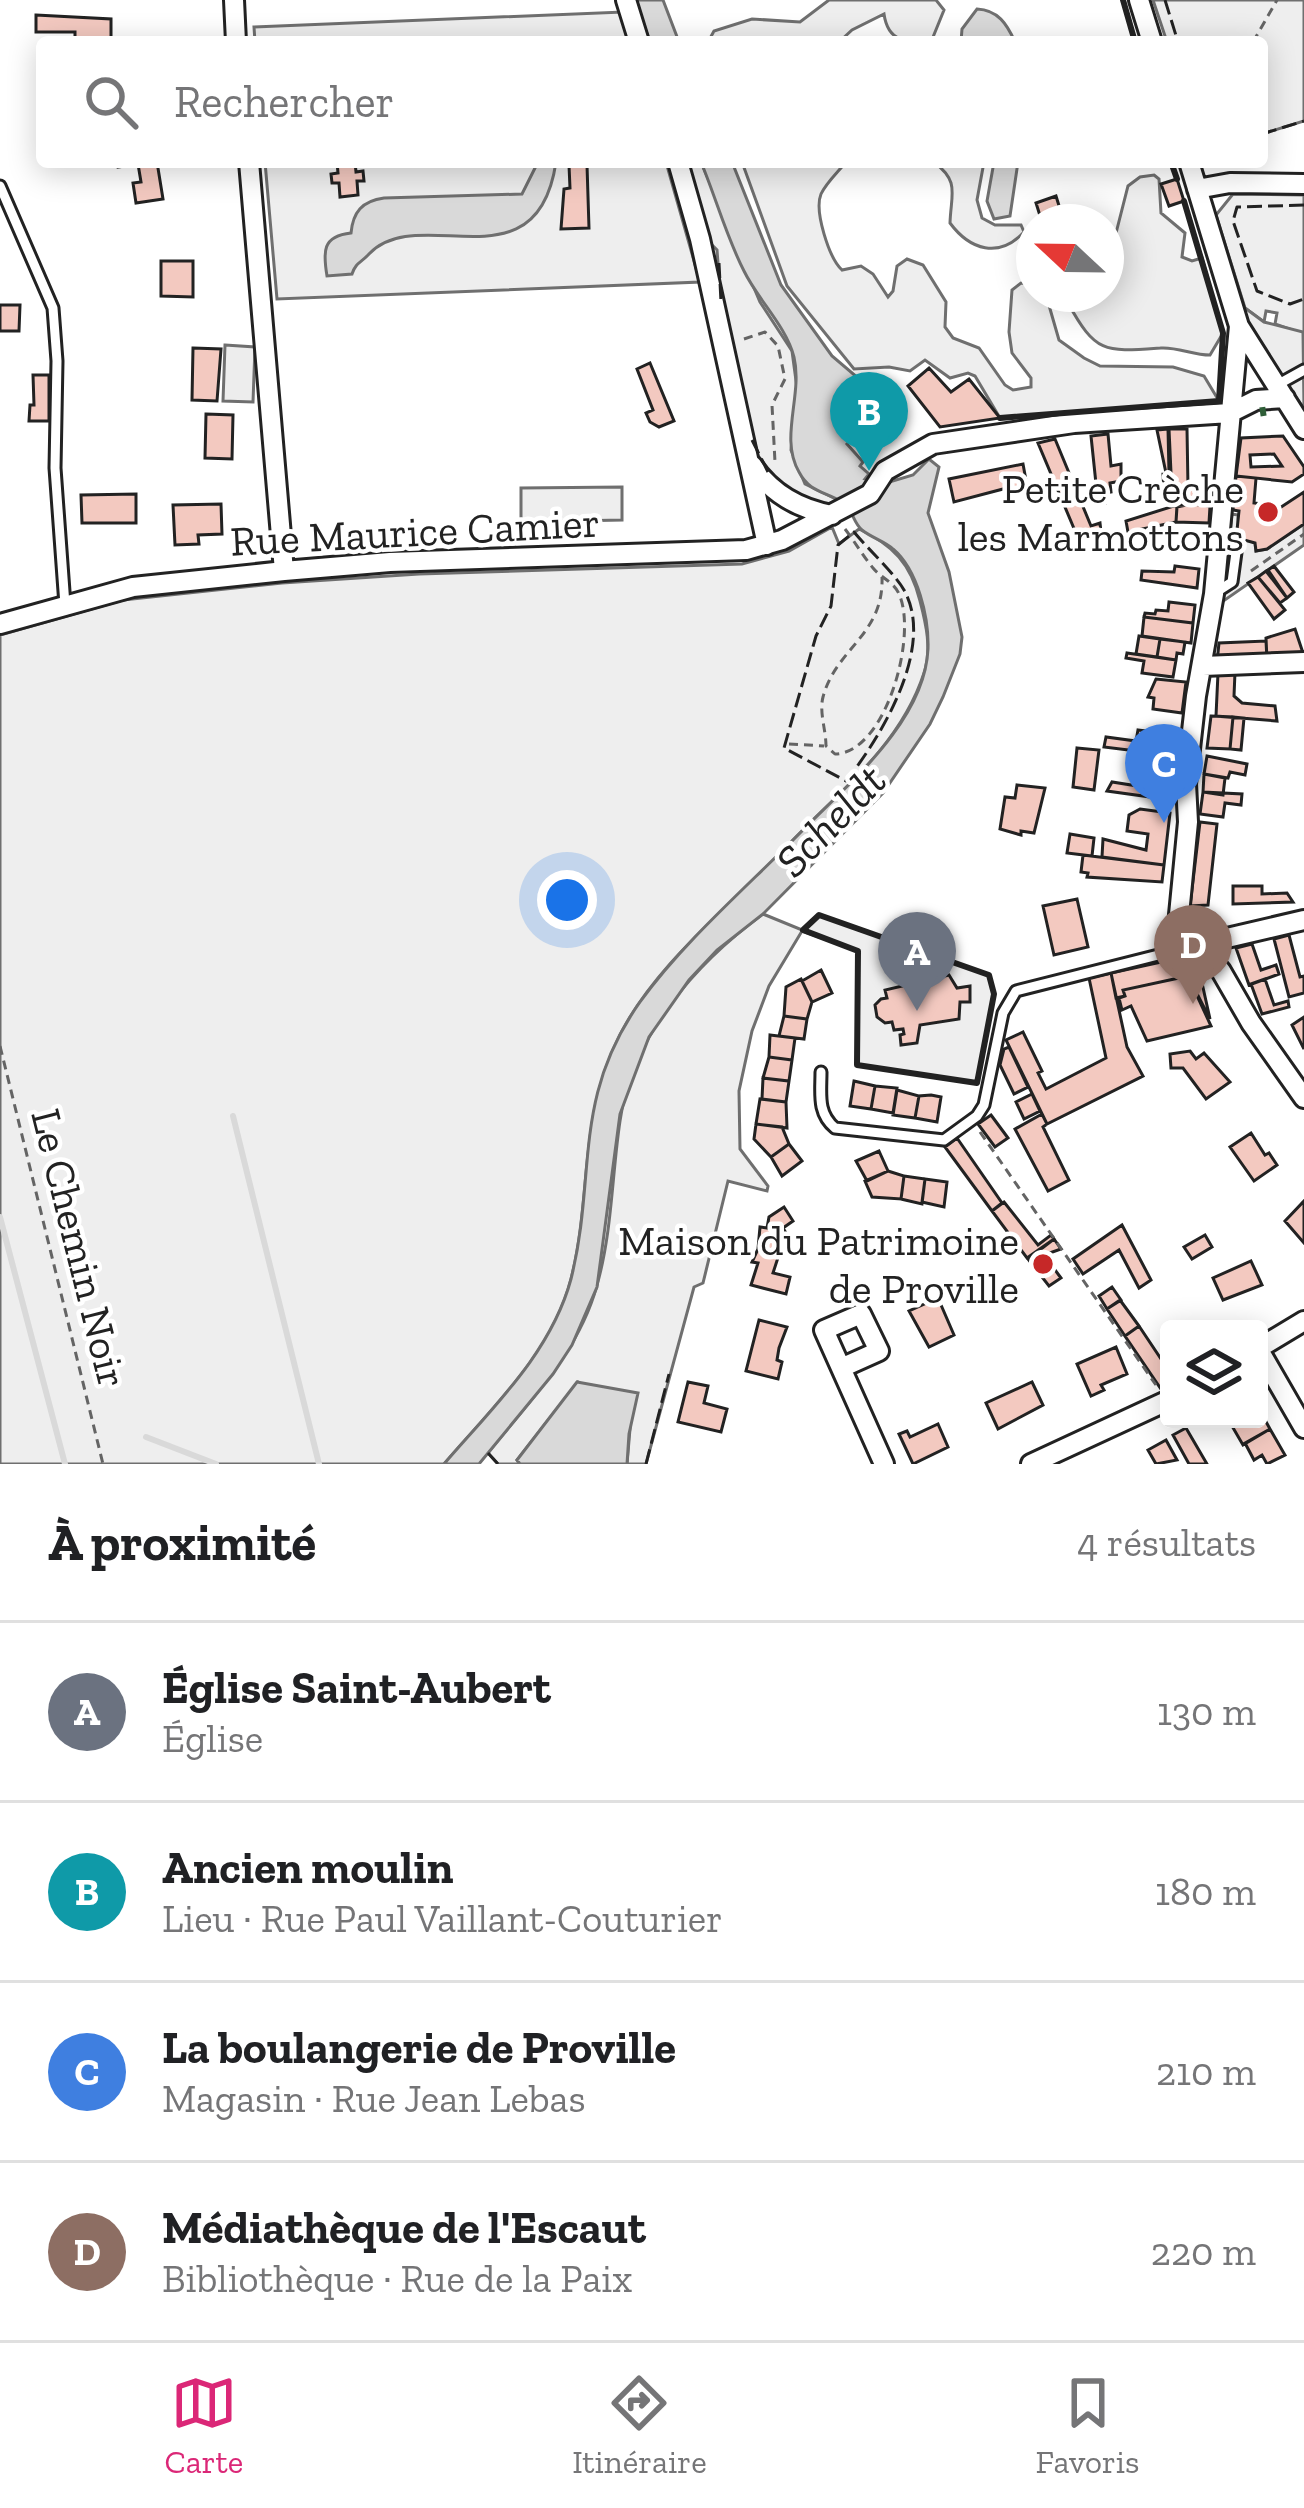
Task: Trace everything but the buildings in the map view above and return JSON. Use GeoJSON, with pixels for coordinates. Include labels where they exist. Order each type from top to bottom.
{"type":"FeatureCollection","features":[{"type":"Feature","properties":{"kind":"street"},"geometry":{"type":"LineString","coordinates":[[234,0],[236,36]]}},
{"type":"Feature","properties":{"kind":"street"},"geometry":{"type":"LineString","coordinates":[[626,0],[637,36]]}},
{"type":"Feature","properties":{"kind":"street"},"geometry":{"type":"LineString","coordinates":[[1139,0],[1150,36]]}},
{"type":"Feature","properties":{"kind":"street"},"geometry":{"type":"LineString","coordinates":[[250,168],[284,571]]}},
{"type":"Feature","properties":{"kind":"street"},"geometry":{"type":"LineString","coordinates":[[680,168],[700,239],[767,545]]}},
{"type":"Feature","properties":{"kind":"street"},"geometry":{"type":"LineString","coordinates":[[1191,168],[1239,326],[1304,429]]}},
{"type":"Feature","properties":{"kind":"street"},"geometry":{"type":"LineString","coordinates":[[1197,189],[1230,183],[1304,184]]}},
{"type":"Feature","properties":{"kind":"street"},"geometry":{"type":"LineString","coordinates":[[1239,326],[1214,594],[1186,784],[1178,917],[1183,938],[1197,945],[1221,971],[1251,1024],[1304,1098]]}},
{"type":"Feature","properties":{"kind":"street","name":"Rue Maurice Camier"},"geometry":{"type":"LineString","coordinates":[[0,624],[133,586],[390,562],[667,555],[767,545],[870,494],[892,466],[933,444],[1074,424],[1230,413],[1281,392]]}},
{"type":"Feature","properties":{"kind":"street"},"geometry":{"type":"LineString","coordinates":[[748,459],[784,497],[808,510],[838,511]]}},
{"type":"Feature","properties":{"kind":"street"},"geometry":{"type":"LineString","coordinates":[[1203,666],[1304,662]]}},
{"type":"Feature","properties":{"kind":"street"},"geometry":{"type":"LineString","coordinates":[[1197,945],[1304,920]]}},
{"type":"Feature","properties":{"kind":"street"},"geometry":{"type":"LineString","coordinates":[[1268,1343],[1304,1321]]}},
{"type":"Feature","properties":{"kind":"street"},"geometry":{"type":"LineString","coordinates":[[1268,1365],[1304,1428]]}},
{"type":"Feature","properties":{"kind":"street"},"geometry":{"type":"LineString","coordinates":[[841,1367],[884,1464]]}},
{"type":"Feature","properties":{"kind":"street"},"geometry":{"type":"LineString","coordinates":[[1031,1464],[1056,1459],[1160,1405]]}},
{"type":"Feature","properties":{"kind":"lane"},"geometry":{"type":"LineString","coordinates":[[0,186],[53,308],[55,468],[65,604]]}},
{"type":"Feature","properties":{"kind":"lane"},"geometry":{"type":"LineString","coordinates":[[1281,392],[1304,370]]}},
{"type":"Feature","properties":{"kind":"lane"},"geometry":{"type":"LineString","coordinates":[[821,1072],[823,1113],[835,1128],[939,1142],[984,1105],[1003,1013],[1012,994],[1197,945]]}},
{"type":"Feature","properties":{"kind":"path"},"geometry":{"type":"LineString","coordinates":[[1256,36],[1277,0]]}},
{"type":"Feature","properties":{"kind":"path"},"geometry":{"type":"LineString","coordinates":[[718,330],[744,339],[765,332],[778,346],[784,379],[772,405],[774,471]]}},
{"type":"Feature","properties":{"kind":"path"},"geometry":{"type":"LineString","coordinates":[[838,511],[882,577],[896,588],[903,607],[899,673],[880,718],[864,743],[840,755],[830,753],[823,698],[837,669],[875,620],[882,577]]}},
{"type":"Feature","properties":{"kind":"path"},"geometry":{"type":"LineString","coordinates":[[1244,576],[1304,534]]}},
{"type":"Feature","properties":{"kind":"path"},"geometry":{"type":"LineString","coordinates":[[792,744],[826,746]]}},
{"type":"Feature","properties":{"kind":"path","name":"Le Chemin Noir"},"geometry":{"type":"LineString","coordinates":[[0,1046],[103,1464]]}},
{"type":"Feature","properties":{"kind":"path"},"geometry":{"type":"LineString","coordinates":[[972,1119],[1160,1389]]}},
{"type":"Feature","properties":{"kind":"shaded area"},"geometry":{"type":"Polygon","coordinates":[[[829,0],[936,0],[944,10],[933,36],[896,36],[884,14],[846,36],[711,36],[752,19],[800,22],[829,0]]]}},
{"type":"Feature","properties":{"kind":"shaded area"},"geometry":{"type":"Polygon","coordinates":[[[1153,0],[1304,0],[1304,121],[1268,132],[1268,36],[1165,36],[1153,0]]]}},
{"type":"Feature","properties":{"kind":"shaded area"},"geometry":{"type":"Polygon","coordinates":[[[623,12],[630,36],[255,36],[254,27],[623,12]]]}},
{"type":"Feature","properties":{"kind":"shaded area"},"geometry":{"type":"Polygon","coordinates":[[[266,168],[668,168],[700,282],[277,299],[266,168]]]}},
{"type":"Feature","properties":{"kind":"shaded area"},"geometry":{"type":"Polygon","coordinates":[[[686,168],[704,168],[760,302],[792,351],[797,388],[791,450],[805,484],[842,502],[816,503],[793,494],[758,456],[721,303],[717,250],[705,238],[686,168]]]}},
{"type":"Feature","properties":{"kind":"shaded area"},"geometry":{"type":"Polygon","coordinates":[[[744,168],[841,168],[819,202],[824,234],[837,264],[842,270],[861,266],[873,274],[888,297],[897,266],[907,259],[923,265],[946,302],[945,327],[953,338],[979,348],[1013,390],[1031,387],[1031,378],[1012,353],[1009,332],[1016,287],[1016,312],[1051,312],[1059,340],[1084,358],[1100,366],[1173,367],[1204,376],[1219,401],[1000,418],[975,376],[968,373],[950,378],[925,360],[910,371],[854,369],[787,286],[744,168]]]}},
{"type":"Feature","properties":{"kind":"shaded area"},"geometry":{"type":"Polygon","coordinates":[[[941,168],[983,168],[977,200],[982,218],[995,225],[1016,225],[1016,238],[995,248],[966,240],[950,223],[951,182],[941,168]]]}},
{"type":"Feature","properties":{"kind":"shaded area"},"geometry":{"type":"Polygon","coordinates":[[[1140,177],[1159,179],[1161,213],[1185,233],[1182,257],[1202,258],[1223,333],[1210,355],[1104,346],[1086,332],[1074,312],[1124,312],[1123,204],[1128,186],[1140,177]]]}},
{"type":"Feature","properties":{"kind":"shaded area"},"geometry":{"type":"Polygon","coordinates":[[[1233,194],[1304,195],[1304,334],[1275,324],[1277,313],[1266,311],[1264,322],[1245,308],[1216,215],[1233,194]]]}},
{"type":"Feature","properties":{"kind":"shaded area"},"geometry":{"type":"Polygon","coordinates":[[[1245,308],[1264,322],[1303,332],[1304,409],[1248,324],[1245,308]]]}},
{"type":"Feature","properties":{"kind":"shaded area"},"geometry":{"type":"Polygon","coordinates":[[[225,345],[255,347],[253,402],[223,401],[225,345]]]}},
{"type":"Feature","properties":{"kind":"shaded area"},"geometry":{"type":"Polygon","coordinates":[[[622,487],[622,520],[521,522],[521,488],[622,487]]]}},
{"type":"Feature","properties":{"kind":"shaded area"},"geometry":{"type":"Polygon","coordinates":[[[1232,514],[1238,515],[1239,536],[1255,543],[1256,551],[1267,549],[1304,524],[1304,545],[1222,602],[1232,514]]]}},
{"type":"Feature","properties":{"kind":"shaded area"},"geometry":{"type":"Polygon","coordinates":[[[832,527],[839,544],[859,529],[871,535],[899,557],[911,576],[928,646],[916,694],[864,769],[691,941],[633,1012],[598,1093],[578,1247],[562,1306],[518,1378],[444,1464],[0,1464],[0,635],[123,600],[282,583],[742,564],[789,551],[832,527]]]}},
{"type":"Feature","properties":{"kind":"shaded area"},"geometry":{"type":"Polygon","coordinates":[[[763,914],[802,930],[819,915],[989,975],[994,994],[977,1083],[857,1065],[858,951],[802,931],[769,986],[752,1031],[739,1091],[740,1149],[767,1191],[728,1181],[703,1283],[694,1287],[646,1464],[627,1464],[631,1417],[578,1382],[517,1460],[520,1464],[498,1464],[488,1453],[551,1375],[589,1309],[606,1245],[620,1121],[638,1059],[691,978],[763,914]]]}},
{"type":"Feature","properties":{"kind":"water"},"geometry":{"type":"Polygon","coordinates":[[[635,0],[663,0],[677,36],[648,36],[635,0]]]}},
{"type":"Feature","properties":{"kind":"water"},"geometry":{"type":"Polygon","coordinates":[[[977,9],[1001,19],[1012,36],[961,36],[977,9]]]}},
{"type":"Feature","properties":{"kind":"water"},"geometry":{"type":"Polygon","coordinates":[[[535,168],[554,168],[545,201],[526,223],[502,234],[391,240],[369,254],[352,274],[327,276],[327,247],[334,238],[351,233],[357,213],[370,202],[522,194],[535,168]]]}},
{"type":"Feature","properties":{"kind":"water","name":"Scheldt"},"geometry":{"type":"Polygon","coordinates":[[[703,168],[734,168],[781,285],[832,356],[891,406],[880,410],[847,444],[863,462],[860,466],[869,474],[865,479],[883,484],[913,475],[929,459],[939,467],[928,513],[949,572],[962,637],[960,654],[930,724],[883,793],[763,914],[717,950],[649,1037],[620,1114],[597,1287],[572,1345],[479,1464],[444,1464],[518,1378],[562,1306],[579,1242],[595,1105],[618,1038],[677,957],[881,749],[914,701],[924,676],[926,623],[909,569],[893,549],[859,527],[846,505],[803,479],[793,459],[794,357],[738,258],[703,168]]]}},
{"type":"Feature","properties":{"kind":"water"},"geometry":{"type":"Polygon","coordinates":[[[993,168],[1017,168],[1010,216],[994,219],[987,201],[993,168]]]}},
{"type":"Feature","properties":{"kind":"water"},"geometry":{"type":"Polygon","coordinates":[[[577,1382],[638,1393],[627,1464],[520,1464],[517,1460],[577,1382]]]}},
{"type":"Feature","properties":{"kind":"waterway"},"geometry":{"type":"LineString","coordinates":[[233,1116],[319,1464]]}},
{"type":"Feature","properties":{"kind":"waterway"},"geometry":{"type":"LineString","coordinates":[[0,1217],[65,1464]]}},
{"type":"Feature","properties":{"kind":"waterway"},"geometry":{"type":"LineString","coordinates":[[146,1437],[216,1464]]}},
{"type":"Feature","properties":{"kind":"hedge"},"geometry":{"type":"LineString","coordinates":[[1260,412],[1273,410]]}},
{"type":"Feature","properties":{"kind":"fence"},"geometry":{"type":"LineString","coordinates":[[1165,0],[1176,36]]}},
{"type":"Feature","properties":{"kind":"fence"},"geometry":{"type":"LineString","coordinates":[[1268,132],[1304,121]]}},
{"type":"Feature","properties":{"kind":"fence"},"geometry":{"type":"LineString","coordinates":[[1304,205],[1237,207],[1233,221],[1257,291],[1290,304],[1304,299]]}},
{"type":"Feature","properties":{"kind":"fence"},"geometry":{"type":"LineString","coordinates":[[719,263],[721,302]]}},
{"type":"Feature","properties":{"kind":"fence"},"geometry":{"type":"LineString","coordinates":[[752,440],[768,472]]}},
{"type":"Feature","properties":{"kind":"fence"},"geometry":{"type":"LineString","coordinates":[[854,532],[904,590],[912,613],[913,638],[909,664],[888,716],[846,781],[784,748],[816,636],[831,606],[838,545],[854,532]]}},
{"type":"Feature","properties":{"kind":"fence"},"geometry":{"type":"LineString","coordinates":[[646,1464],[669,1374]]}},
{"type":"Feature","properties":{"kind":"fence"},"geometry":{"type":"LineString","coordinates":[[488,1453],[498,1464]]}},
{"type":"Feature","properties":{"kind":"wall"},"geometry":{"type":"LineString","coordinates":[[1123,0],[1133,36]]}},
{"type":"Feature","properties":{"kind":"wall"},"geometry":{"type":"LineString","coordinates":[[1173,168],[1177,179]]}},
{"type":"Feature","properties":{"kind":"wall"},"geometry":{"type":"LineString","coordinates":[[1000,418],[1219,401],[1223,333],[1184,201]]}},
{"type":"Feature","properties":{"kind":"wall"},"geometry":{"type":"LineString","coordinates":[[819,915],[989,975],[994,994],[977,1083],[857,1065],[858,951],[803,930],[819,915]]}},
{"type":"Feature","properties":{"kind":"place","name":"Ancien moulin"},"geometry":{"type":"Point","coordinates":[869,471]}},
{"type":"Feature","properties":{"kind":"place","name":"Petite Crèche les Marmottons"},"geometry":{"type":"Point","coordinates":[1268,512]}},
{"type":"Feature","properties":{"kind":"place","name":"La boulangerie de Proville"},"geometry":{"type":"Point","coordinates":[1164,823]}},
{"type":"Feature","properties":{"kind":"place","name":"Médiathèque de l'Escaut"},"geometry":{"type":"Point","coordinates":[1193,1004]}},
{"type":"Feature","properties":{"kind":"place","name":"Église Saint-Aubert"},"geometry":{"type":"Point","coordinates":[917,1011]}},
{"type":"Feature","properties":{"kind":"place","name":"Maison du Patrimoine de Proville"},"geometry":{"type":"Point","coordinates":[1043,1264]}}]}
